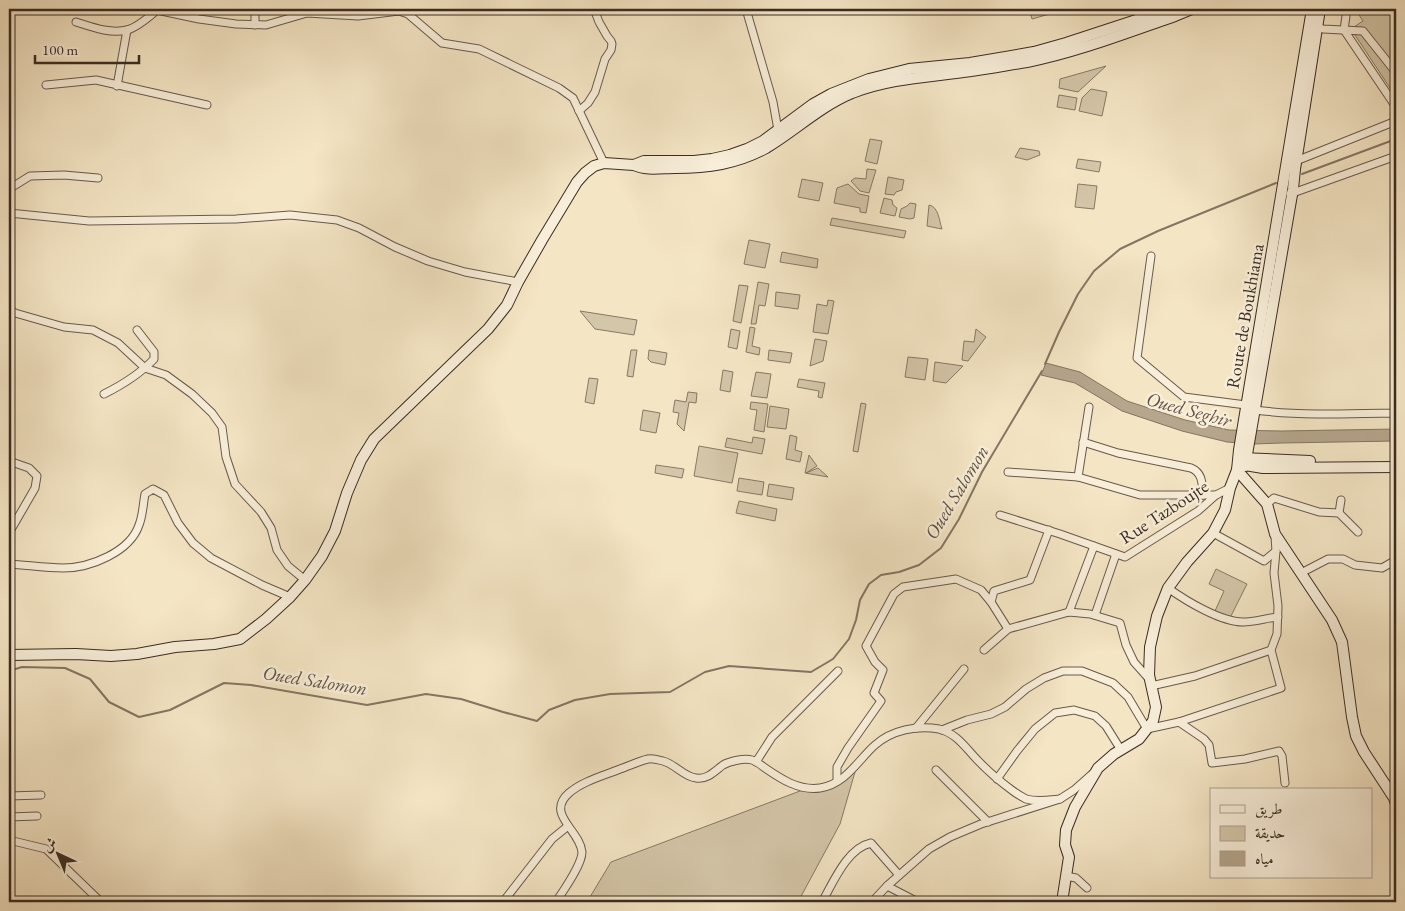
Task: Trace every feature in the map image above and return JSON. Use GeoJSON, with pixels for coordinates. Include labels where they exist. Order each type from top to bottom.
{"type":"FeatureCollection","features":[{"type":"Feature","properties":{"kind":"street"},"geometry":{"type":"LineString","coordinates":[[76,22],[106,31],[128,30],[140,23],[155,9],[186,12],[236,24],[255,25],[266,25],[307,13],[329,11],[358,16],[408,11],[442,43],[479,49],[560,88],[573,98],[604,163]]}},
{"type":"Feature","properties":{"kind":"street"},"geometry":{"type":"LineString","coordinates":[[255,9],[255,25]]}},
{"type":"Feature","properties":{"kind":"street"},"geometry":{"type":"LineString","coordinates":[[579,111],[588,103],[595,92],[605,58],[611,50],[612,44],[594,9]]}},
{"type":"Feature","properties":{"kind":"street"},"geometry":{"type":"LineString","coordinates":[[746,9],[773,102],[778,130]]}},
{"type":"Feature","properties":{"kind":"street"},"geometry":{"type":"LineString","coordinates":[[634,165],[644,161],[712,159],[747,149],[763,141],[850,86],[888,73],[908,69],[970,63],[1034,52],[1170,9]]}},
{"type":"Feature","properties":{"kind":"street"},"geometry":{"type":"LineString","coordinates":[[9,655],[76,654],[111,656],[138,654],[175,647],[214,644],[240,638],[266,619],[290,597],[322,556],[335,531],[347,493],[361,460],[374,439],[488,329],[507,305],[518,282],[577,182],[594,166],[604,163],[634,165],[644,168],[713,167],[749,156],[766,148],[815,108],[870,87],[909,78],[970,72],[1046,58],[1192,9]]}},
{"type":"Feature","properties":{"kind":"street","name":"Route de Boukhiama"},"geometry":{"type":"LineString","coordinates":[[1292,167],[1312,9]]}},
{"type":"Feature","properties":{"kind":"street","name":"Route de Boukhiama"},"geometry":{"type":"LineString","coordinates":[[1062,902],[1069,857],[1065,845],[1066,830],[1075,807],[1098,768],[1139,739],[1152,721],[1156,707],[1149,675],[1150,647],[1157,616],[1168,588],[1187,562],[1213,533],[1225,510],[1230,488],[1241,460],[1320,9]]}},
{"type":"Feature","properties":{"kind":"street"},"geometry":{"type":"LineString","coordinates":[[1347,9],[1344,30],[1396,107]]}},
{"type":"Feature","properties":{"kind":"street"},"geometry":{"type":"LineString","coordinates":[[1317,27],[1363,31],[1394,70],[1396,70]]}},
{"type":"Feature","properties":{"kind":"street"},"geometry":{"type":"LineString","coordinates":[[117,86],[128,30]]}},
{"type":"Feature","properties":{"kind":"street"},"geometry":{"type":"LineString","coordinates":[[46,85],[96,80],[207,105]]}},
{"type":"Feature","properties":{"kind":"street"},"geometry":{"type":"LineString","coordinates":[[1292,167],[1396,121]]}},
{"type":"Feature","properties":{"kind":"street"},"geometry":{"type":"LineString","coordinates":[[1288,191],[1396,156]]}},
{"type":"Feature","properties":{"kind":"street"},"geometry":{"type":"LineString","coordinates":[[9,189],[30,176],[64,175],[98,178]]}},
{"type":"Feature","properties":{"kind":"street"},"geometry":{"type":"LineString","coordinates":[[9,214],[89,221],[236,220],[290,215],[337,220],[360,228],[395,247],[428,261],[465,272],[518,282]]}},
{"type":"Feature","properties":{"kind":"street"},"geometry":{"type":"LineString","coordinates":[[1151,256],[1137,358],[1184,397],[1250,411],[1346,414],[1396,413]]}},
{"type":"Feature","properties":{"kind":"street"},"geometry":{"type":"LineString","coordinates":[[9,309],[15,313],[64,327],[93,330],[118,343],[145,368],[166,375],[192,394],[212,413],[222,427],[226,457],[236,484],[261,512],[271,528],[277,550],[288,566],[305,580]]}},
{"type":"Feature","properties":{"kind":"street"},"geometry":{"type":"LineString","coordinates":[[104,394],[145,368],[154,359],[154,352],[137,330]]}},
{"type":"Feature","properties":{"kind":"street"},"geometry":{"type":"LineString","coordinates":[[1078,477],[1089,406]]}},
{"type":"Feature","properties":{"kind":"street"},"geometry":{"type":"LineString","coordinates":[[1083,442],[1118,453],[1196,470],[1201,477],[1203,495]]}},
{"type":"Feature","properties":{"kind":"street"},"geometry":{"type":"LineString","coordinates":[[1241,460],[1396,461]]}},
{"type":"Feature","properties":{"kind":"street"},"geometry":{"type":"LineString","coordinates":[[1241,460],[1263,468],[1396,467]]}},
{"type":"Feature","properties":{"kind":"street"},"geometry":{"type":"LineString","coordinates":[[942,730],[1005,707],[1026,689],[1044,678],[1063,671],[1082,671],[1113,683],[1128,697],[1147,729],[1179,722],[1281,688],[1271,650],[1277,634],[1278,617],[1274,573],[1275,534],[1267,504],[1241,460]]}},
{"type":"Feature","properties":{"kind":"street"},"geometry":{"type":"LineString","coordinates":[[9,461],[28,468],[37,476],[35,488],[9,533]]}},
{"type":"Feature","properties":{"kind":"street"},"geometry":{"type":"LineString","coordinates":[[1008,472],[1078,477],[1140,495],[1216,495]]}},
{"type":"Feature","properties":{"kind":"street","name":"Rue Tazboujte"},"geometry":{"type":"LineString","coordinates":[[1000,515],[1125,557],[1198,511],[1216,495],[1230,488]]}},
{"type":"Feature","properties":{"kind":"street"},"geometry":{"type":"LineString","coordinates":[[9,564],[65,568],[96,562],[121,550],[134,536],[140,524],[145,494],[153,489],[164,495],[178,523],[193,543],[210,558],[290,597]]}},
{"type":"Feature","properties":{"kind":"street"},"geometry":{"type":"LineString","coordinates":[[1267,504],[1274,498],[1319,512],[1339,513],[1358,532]]}},
{"type":"Feature","properties":{"kind":"street"},"geometry":{"type":"LineString","coordinates":[[1339,513],[1341,500]]}},
{"type":"Feature","properties":{"kind":"street"},"geometry":{"type":"LineString","coordinates":[[837,781],[837,767],[881,701],[874,693],[883,670],[866,646],[894,594],[904,587],[956,580],[981,590],[994,591],[1030,580],[1049,530]]}},
{"type":"Feature","properties":{"kind":"street"},"geometry":{"type":"LineString","coordinates":[[1213,533],[1264,561],[1276,551]]}},
{"type":"Feature","properties":{"kind":"street"},"geometry":{"type":"LineString","coordinates":[[1275,534],[1332,620],[1342,642],[1356,736],[1364,752],[1396,800]]}},
{"type":"Feature","properties":{"kind":"street"},"geometry":{"type":"LineString","coordinates":[[1069,612],[1094,546]]}},
{"type":"Feature","properties":{"kind":"street"},"geometry":{"type":"LineString","coordinates":[[1095,615],[1116,554]]}},
{"type":"Feature","properties":{"kind":"street"},"geometry":{"type":"LineString","coordinates":[[1301,573],[1328,559],[1343,559],[1355,565],[1382,568],[1396,560]]}},
{"type":"Feature","properties":{"kind":"street"},"geometry":{"type":"LineString","coordinates":[[1168,588],[1184,600],[1229,620],[1244,622],[1278,617]]}},
{"type":"Feature","properties":{"kind":"street"},"geometry":{"type":"LineString","coordinates":[[981,590],[1008,629]]}},
{"type":"Feature","properties":{"kind":"street"},"geometry":{"type":"LineString","coordinates":[[991,602],[994,591]]}},
{"type":"Feature","properties":{"kind":"street"},"geometry":{"type":"LineString","coordinates":[[984,650],[1008,629],[1069,612],[1095,615],[1120,623],[1134,662],[1151,683],[1196,676],[1271,650]]}},
{"type":"Feature","properties":{"kind":"street"},"geometry":{"type":"LineString","coordinates":[[756,762],[772,737],[838,670]]}},
{"type":"Feature","properties":{"kind":"street"},"geometry":{"type":"LineString","coordinates":[[916,728],[964,670]]}},
{"type":"Feature","properties":{"kind":"street"},"geometry":{"type":"LineString","coordinates":[[997,779],[1016,751],[1035,729],[1055,712],[1074,710],[1095,716],[1106,726],[1121,750]]}},
{"type":"Feature","properties":{"kind":"street"},"geometry":{"type":"LineString","coordinates":[[1179,722],[1204,739],[1209,745],[1212,763],[1245,759],[1279,751],[1282,756],[1285,783]]}},
{"type":"Feature","properties":{"kind":"street"},"geometry":{"type":"LineString","coordinates":[[556,902],[577,870],[582,853],[578,839],[562,816],[560,805],[568,793],[588,782],[650,759],[675,765],[686,774],[697,778],[710,776],[725,764],[742,759],[753,760],[779,778],[798,786],[821,788],[837,781],[854,769],[875,744],[885,738],[904,729],[926,727],[942,730],[957,737],[997,779],[1024,798],[1038,800],[1060,799]]}},
{"type":"Feature","properties":{"kind":"street"},"geometry":{"type":"LineString","coordinates":[[872,902],[886,886],[929,849],[950,837],[988,822],[1060,799],[1074,790],[1098,768]]}},
{"type":"Feature","properties":{"kind":"street"},"geometry":{"type":"LineString","coordinates":[[936,770],[988,822]]}},
{"type":"Feature","properties":{"kind":"street"},"geometry":{"type":"LineString","coordinates":[[9,796],[41,795]]}},
{"type":"Feature","properties":{"kind":"street"},"geometry":{"type":"LineString","coordinates":[[9,817],[36,816]]}},
{"type":"Feature","properties":{"kind":"street"},"geometry":{"type":"LineString","coordinates":[[503,902],[552,839],[568,826]]}},
{"type":"Feature","properties":{"kind":"street"},"geometry":{"type":"LineString","coordinates":[[9,840],[46,849],[101,902]]}},
{"type":"Feature","properties":{"kind":"street"},"geometry":{"type":"LineString","coordinates":[[822,902],[844,862],[863,845],[870,843],[899,875]]}},
{"type":"Feature","properties":{"kind":"street"},"geometry":{"type":"LineString","coordinates":[[1066,876],[1076,878],[1087,888]]}},
{"type":"Feature","properties":{"kind":"street"},"geometry":{"type":"LineString","coordinates":[[886,886],[918,902]]}},
{"type":"Feature","properties":{"kind":"green space"},"geometry":{"type":"Polygon","coordinates":[[[1029,9],[1067,9],[1032,19],[1029,9]]]}},
{"type":"Feature","properties":{"kind":"green space"},"geometry":{"type":"Polygon","coordinates":[[[1355,9],[1396,9],[1396,97],[1351,29],[1363,21],[1355,9]]]}},
{"type":"Feature","properties":{"kind":"green space"},"geometry":{"type":"Polygon","coordinates":[[[1106,66],[1078,92],[1059,88],[1060,79],[1106,66]]]}},
{"type":"Feature","properties":{"kind":"green space"},"geometry":{"type":"Polygon","coordinates":[[[1091,89],[1107,92],[1102,116],[1079,111],[1082,98],[1091,89]]]}},
{"type":"Feature","properties":{"kind":"green space"},"geometry":{"type":"Polygon","coordinates":[[[1059,95],[1077,98],[1075,110],[1057,107],[1059,95]]]}},
{"type":"Feature","properties":{"kind":"green space"},"geometry":{"type":"Polygon","coordinates":[[[870,139],[882,141],[877,164],[865,161],[870,139]]]}},
{"type":"Feature","properties":{"kind":"green space"},"geometry":{"type":"Polygon","coordinates":[[[1020,148],[1039,151],[1040,155],[1027,160],[1015,157],[1020,148]]]}},
{"type":"Feature","properties":{"kind":"green space"},"geometry":{"type":"Polygon","coordinates":[[[1078,159],[1101,162],[1099,172],[1076,168],[1078,159]]]}},
{"type":"Feature","properties":{"kind":"green space"},"geometry":{"type":"Polygon","coordinates":[[[867,169],[876,170],[869,193],[860,191],[851,181],[855,178],[866,179],[867,169]]]}},
{"type":"Feature","properties":{"kind":"green space"},"geometry":{"type":"Polygon","coordinates":[[[888,177],[904,180],[902,190],[894,195],[885,194],[888,177]]]}},
{"type":"Feature","properties":{"kind":"green space"},"geometry":{"type":"Polygon","coordinates":[[[802,179],[823,183],[819,201],[798,197],[802,179]]]}},
{"type":"Feature","properties":{"kind":"green space"},"geometry":{"type":"Polygon","coordinates":[[[848,184],[859,194],[869,196],[866,213],[860,212],[860,208],[834,203],[837,188],[848,184]]]}},
{"type":"Feature","properties":{"kind":"green space"},"geometry":{"type":"Polygon","coordinates":[[[1078,184],[1097,186],[1094,209],[1075,207],[1078,184]]]}},
{"type":"Feature","properties":{"kind":"green space"},"geometry":{"type":"Polygon","coordinates":[[[884,198],[892,200],[893,205],[897,208],[895,216],[880,213],[884,198]]]}},
{"type":"Feature","properties":{"kind":"green space"},"geometry":{"type":"Polygon","coordinates":[[[910,203],[916,204],[914,218],[899,217],[901,209],[910,203]]]}},
{"type":"Feature","properties":{"kind":"green space"},"geometry":{"type":"Polygon","coordinates":[[[929,205],[937,211],[942,229],[927,226],[929,205]]]}},
{"type":"Feature","properties":{"kind":"green space"},"geometry":{"type":"Polygon","coordinates":[[[832,218],[906,231],[904,238],[830,225],[832,218]]]}},
{"type":"Feature","properties":{"kind":"green space"},"geometry":{"type":"Polygon","coordinates":[[[749,240],[770,244],[765,268],[744,264],[749,240]]]}},
{"type":"Feature","properties":{"kind":"green space"},"geometry":{"type":"Polygon","coordinates":[[[782,252],[818,259],[817,268],[780,262],[782,252]]]}},
{"type":"Feature","properties":{"kind":"green space"},"geometry":{"type":"Polygon","coordinates":[[[758,282],[769,284],[765,306],[759,305],[756,324],[751,324],[758,282]]]}},
{"type":"Feature","properties":{"kind":"green space"},"geometry":{"type":"Polygon","coordinates":[[[739,285],[748,286],[741,323],[733,321],[739,285]]]}},
{"type":"Feature","properties":{"kind":"green space"},"geometry":{"type":"Polygon","coordinates":[[[776,292],[800,295],[798,309],[775,306],[776,292]]]}},
{"type":"Feature","properties":{"kind":"green space"},"geometry":{"type":"Polygon","coordinates":[[[828,300],[834,301],[828,334],[813,332],[817,304],[827,306],[828,300]]]}},
{"type":"Feature","properties":{"kind":"green space"},"geometry":{"type":"Polygon","coordinates":[[[580,311],[637,320],[634,335],[595,329],[580,311]]]}},
{"type":"Feature","properties":{"kind":"green space"},"geometry":{"type":"Polygon","coordinates":[[[750,327],[755,328],[752,346],[760,348],[759,355],[746,352],[750,327]]]}},
{"type":"Feature","properties":{"kind":"green space"},"geometry":{"type":"Polygon","coordinates":[[[731,329],[740,331],[737,349],[728,347],[731,329]]]}},
{"type":"Feature","properties":{"kind":"green space"},"geometry":{"type":"Polygon","coordinates":[[[976,329],[986,337],[968,361],[962,360],[964,341],[974,342],[976,329]]]}},
{"type":"Feature","properties":{"kind":"green space"},"geometry":{"type":"Polygon","coordinates":[[[815,339],[827,341],[823,361],[810,366],[815,339]]]}},
{"type":"Feature","properties":{"kind":"green space"},"geometry":{"type":"Polygon","coordinates":[[[631,350],[637,350],[633,377],[627,376],[631,350]]]}},
{"type":"Feature","properties":{"kind":"green space"},"geometry":{"type":"Polygon","coordinates":[[[649,350],[667,353],[665,365],[651,362],[648,359],[649,350]]]}},
{"type":"Feature","properties":{"kind":"green space"},"geometry":{"type":"Polygon","coordinates":[[[769,350],[792,353],[790,363],[768,360],[769,350]]]}},
{"type":"Feature","properties":{"kind":"green space"},"geometry":{"type":"Polygon","coordinates":[[[908,357],[928,359],[925,380],[905,377],[908,357]]]}},
{"type":"Feature","properties":{"kind":"green space"},"geometry":{"type":"Polygon","coordinates":[[[935,362],[963,366],[946,383],[933,381],[935,362]]]}},
{"type":"Feature","properties":{"kind":"green space"},"geometry":{"type":"Polygon","coordinates":[[[723,370],[733,372],[730,392],[720,390],[723,370]]]}},
{"type":"Feature","properties":{"kind":"green space"},"geometry":{"type":"Polygon","coordinates":[[[756,372],[771,374],[767,398],[751,396],[756,372]]]}},
{"type":"Feature","properties":{"kind":"green space"},"geometry":{"type":"Polygon","coordinates":[[[589,378],[598,379],[594,404],[585,402],[589,378]]]}},
{"type":"Feature","properties":{"kind":"green space"},"geometry":{"type":"Polygon","coordinates":[[[799,379],[825,383],[822,398],[818,397],[819,391],[797,387],[799,379]]]}},
{"type":"Feature","properties":{"kind":"green space"},"geometry":{"type":"Polygon","coordinates":[[[688,392],[697,393],[696,403],[689,402],[684,431],[677,424],[679,413],[673,412],[675,400],[686,402],[688,392]]]}},
{"type":"Feature","properties":{"kind":"green space"},"geometry":{"type":"Polygon","coordinates":[[[751,402],[768,404],[764,432],[754,430],[757,410],[750,409],[751,402]]]}},
{"type":"Feature","properties":{"kind":"green space"},"geometry":{"type":"Polygon","coordinates":[[[861,403],[866,404],[858,452],[853,451],[861,403]]]}},
{"type":"Feature","properties":{"kind":"green space"},"geometry":{"type":"Polygon","coordinates":[[[770,406],[789,409],[786,429],[767,427],[770,406]]]}},
{"type":"Feature","properties":{"kind":"green space"},"geometry":{"type":"Polygon","coordinates":[[[643,410],[660,413],[656,433],[640,430],[643,410]]]}},
{"type":"Feature","properties":{"kind":"green space"},"geometry":{"type":"Polygon","coordinates":[[[790,435],[797,437],[795,450],[802,452],[800,462],[786,459],[790,435]]]}},
{"type":"Feature","properties":{"kind":"green space"},"geometry":{"type":"Polygon","coordinates":[[[753,437],[765,439],[762,454],[725,447],[727,438],[752,443],[753,437]]]}},
{"type":"Feature","properties":{"kind":"green space"},"geometry":{"type":"Polygon","coordinates":[[[699,446],[738,453],[732,483],[694,476],[699,446]]]}},
{"type":"Feature","properties":{"kind":"green space"},"geometry":{"type":"Polygon","coordinates":[[[809,455],[817,466],[806,473],[818,468],[828,477],[805,473],[809,455]]]}},
{"type":"Feature","properties":{"kind":"green space"},"geometry":{"type":"Polygon","coordinates":[[[656,465],[684,469],[682,478],[655,473],[656,465]]]}},
{"type":"Feature","properties":{"kind":"green space"},"geometry":{"type":"Polygon","coordinates":[[[739,478],[764,482],[762,495],[737,491],[739,478]]]}},
{"type":"Feature","properties":{"kind":"green space"},"geometry":{"type":"Polygon","coordinates":[[[769,484],[794,488],[792,500],[767,496],[769,484]]]}},
{"type":"Feature","properties":{"kind":"green space"},"geometry":{"type":"Polygon","coordinates":[[[739,501],[777,509],[775,521],[736,513],[739,501]]]}},
{"type":"Feature","properties":{"kind":"green space"},"geometry":{"type":"Polygon","coordinates":[[[1216,569],[1247,584],[1230,618],[1215,611],[1224,591],[1209,584],[1216,569]]]}},
{"type":"Feature","properties":{"kind":"green space"},"geometry":{"type":"Polygon","coordinates":[[[857,765],[840,824],[798,902],[587,902],[611,862],[808,788],[821,788],[857,765]]]}},
{"type":"Feature","properties":{"kind":"water"},"geometry":{"type":"Polygon","coordinates":[[[1046,363],[1080,372],[1127,401],[1185,420],[1229,430],[1396,429],[1396,441],[1254,444],[1227,442],[1182,431],[1122,411],[1075,383],[1041,375],[1046,363]]]}},
{"type":"Feature","properties":{"kind":"waterway","name":"Oued Salomon"},"geometry":{"type":"LineString","coordinates":[[1302,174],[1396,139]]}},
{"type":"Feature","properties":{"kind":"waterway","name":"Oued Salomon"},"geometry":{"type":"LineString","coordinates":[[1045,364],[1078,294],[1094,271],[1120,249],[1158,231],[1276,183]]}},
{"type":"Feature","properties":{"kind":"waterway","name":"Oued Salomon"},"geometry":{"type":"LineString","coordinates":[[9,671],[22,667],[65,668],[90,679],[109,702],[139,717],[170,710],[224,683],[251,685],[367,705],[426,694],[461,699],[537,721],[549,710],[575,700],[610,694],[670,692],[705,672],[729,666],[811,672],[833,659],[849,639],[856,620],[860,600],[869,584],[881,575],[899,572],[919,565],[941,548],[959,519],[982,472],[1042,371]]}},
{"type":"Feature","properties":{"kind":"water label","name":"Oued Seghir"},"geometry":{"type":"Point","coordinates":[1189,409]}}]}
